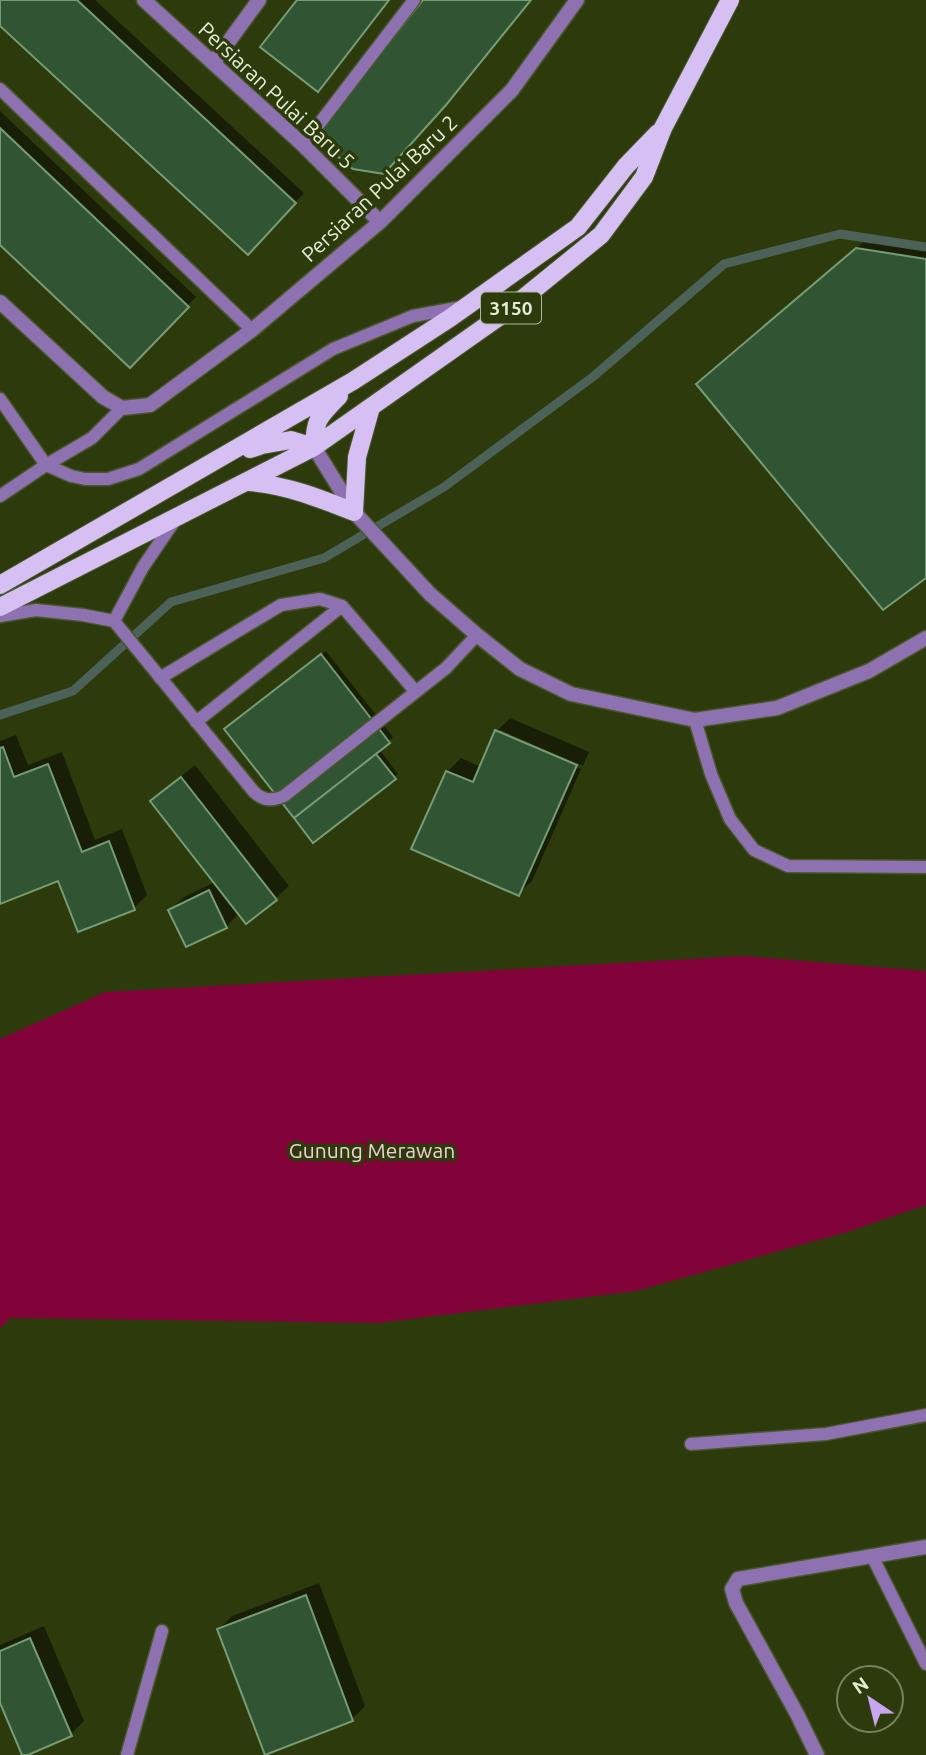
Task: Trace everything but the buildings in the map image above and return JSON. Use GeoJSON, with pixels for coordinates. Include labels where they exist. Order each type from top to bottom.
{"type":"FeatureCollection","features":[{"type":"Feature","properties":{"kind":"main road","name":"3150"},"geometry":{"type":"LineString","coordinates":[[0,607],[314,447],[510,309],[601,235],[645,177],[663,128],[730,0]]}},
{"type":"Feature","properties":{"kind":"main road","name":"3150"},"geometry":{"type":"LineString","coordinates":[[0,585],[353,381],[466,306],[578,227],[626,166],[663,128]]}},
{"type":"Feature","properties":{"kind":"main road"},"geometry":{"type":"LineString","coordinates":[[210,464],[262,445],[291,440],[314,447],[315,426],[321,415],[353,381]]}},
{"type":"Feature","properties":{"kind":"main road"},"geometry":{"type":"LineString","coordinates":[[246,481],[271,483],[300,491],[357,515],[357,457],[371,407]]}},
{"type":"Feature","properties":{"kind":"street","name":"Persiaran Pulai Baru 5"},"geometry":{"type":"LineString","coordinates":[[144,0],[303,145],[380,222]]}},
{"type":"Feature","properties":{"kind":"street"},"geometry":{"type":"LineString","coordinates":[[213,63],[259,0]]}},
{"type":"Feature","properties":{"kind":"street","name":"Persiaran Pulai Baru 2"},"geometry":{"type":"LineString","coordinates":[[122,408],[150,405],[252,330],[380,222],[512,90],[577,0]]}},
{"type":"Feature","properties":{"kind":"street"},"geometry":{"type":"LineString","coordinates":[[0,302],[103,397],[122,408]]}},
{"type":"Feature","properties":{"kind":"street"},"geometry":{"type":"LineString","coordinates":[[314,447],[357,515],[430,594],[520,669],[571,694],[695,720],[777,708],[869,671],[926,638]]}},
{"type":"Feature","properties":{"kind":"street"},"geometry":{"type":"LineString","coordinates":[[817,1755],[736,1603],[732,1589],[738,1579],[926,1547]]}},
{"type":"Feature","properties":{"kind":"lane"},"geometry":{"type":"LineString","coordinates":[[303,145],[414,0]]}},
{"type":"Feature","properties":{"kind":"lane"},"geometry":{"type":"LineString","coordinates":[[0,89],[252,330]]}},
{"type":"Feature","properties":{"kind":"lane"},"geometry":{"type":"LineString","coordinates":[[0,399],[46,465],[71,476],[108,480],[139,469],[333,349],[413,316],[466,306]]}},
{"type":"Feature","properties":{"kind":"lane"},"geometry":{"type":"LineString","coordinates":[[0,496],[92,438],[122,408]]}},
{"type":"Feature","properties":{"kind":"lane"},"geometry":{"type":"LineString","coordinates":[[118,625],[144,568],[177,516]]}},
{"type":"Feature","properties":{"kind":"lane"},"geometry":{"type":"LineString","coordinates":[[160,678],[281,605],[320,599],[342,606],[415,692]]}},
{"type":"Feature","properties":{"kind":"lane"},"geometry":{"type":"LineString","coordinates":[[196,722],[342,606]]}},
{"type":"Feature","properties":{"kind":"lane"},"geometry":{"type":"LineString","coordinates":[[0,616],[36,610],[83,615],[118,625],[254,792],[260,798],[268,800],[284,796],[446,668],[477,635]]}},
{"type":"Feature","properties":{"kind":"lane"},"geometry":{"type":"LineString","coordinates":[[695,720],[711,774],[730,819],[754,850],[788,866],[926,867]]}},
{"type":"Feature","properties":{"kind":"lane"},"geometry":{"type":"LineString","coordinates":[[691,1444],[826,1434],[926,1415]]}},
{"type":"Feature","properties":{"kind":"lane"},"geometry":{"type":"LineString","coordinates":[[872,1556],[926,1664]]}},
{"type":"Feature","properties":{"kind":"lane"},"geometry":{"type":"LineString","coordinates":[[127,1755],[162,1631]]}},
{"type":"Feature","properties":{"kind":"green space","name":"Gunung Merawan"},"geometry":{"type":"Polygon","coordinates":[[[743,956],[926,971],[926,1205],[844,1233],[636,1291],[378,1323],[10,1318],[0,1328],[0,1039],[105,992],[743,956]]]}},
{"type":"Feature","properties":{"kind":"waterway"},"geometry":{"type":"LineString","coordinates":[[0,715],[73,691],[171,602],[324,558],[444,487],[594,376],[724,264],[840,234],[926,247]]}}]}
